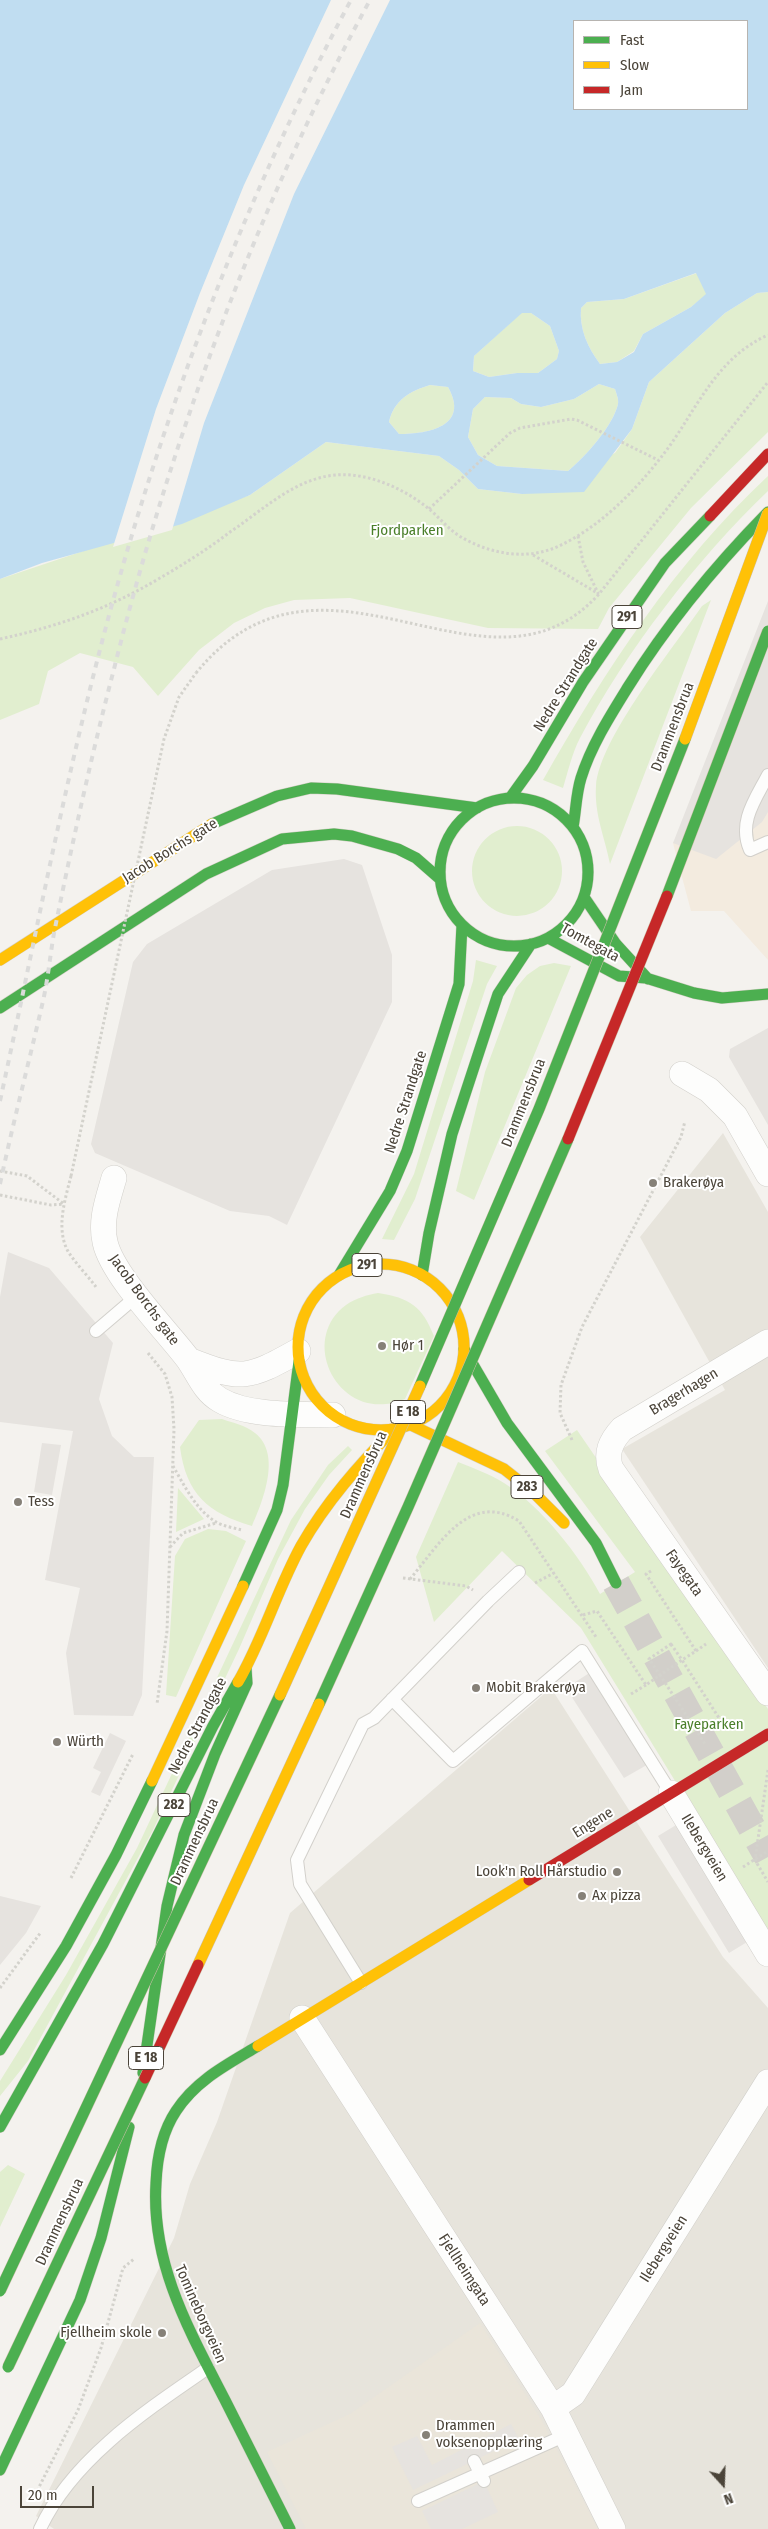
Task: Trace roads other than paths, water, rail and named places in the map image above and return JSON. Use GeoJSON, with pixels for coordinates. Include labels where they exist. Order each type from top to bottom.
{"type":"FeatureCollection","features":[{"type":"Feature","properties":{"kind":"main road","name":"Nedre Strandgate"},"geometry":{"type":"LineString","coordinates":[[510,798],[533,766],[583,682],[666,563],[768,454]]}},
{"type":"Feature","properties":{"kind":"main road","name":"291"},"geometry":{"type":"LineString","coordinates":[[573,827],[581,776],[606,720],[644,660],[689,599],[737,543],[768,512]]}},
{"type":"Feature","properties":{"kind":"main road","name":"Drammensbrua"},"geometry":{"type":"LineString","coordinates":[[0,2291],[240,1780],[388,1460],[441,1338],[610,933],[683,744],[768,512]]}},
{"type":"Feature","properties":{"kind":"main road","name":"Drammensbrua"},"geometry":{"type":"LineString","coordinates":[[6,2371],[270,1813],[474,1364],[610,1040],[686,849],[768,631]]}},
{"type":"Feature","properties":{"kind":"main road","name":"Jacob Borchs gate"},"geometry":{"type":"LineString","coordinates":[[0,960],[204,827],[277,796],[311,788],[337,789],[477,808]]}},
{"type":"Feature","properties":{"kind":"main road"},"geometry":{"type":"LineString","coordinates":[[510,798],[528,800],[545,805],[561,814],[573,827],[582,843],[588,860],[588,879],[584,897],[568,924],[548,938],[531,944],[513,946],[494,943],[477,936],[462,925],[451,911],[440,879],[441,862],[447,841],[460,820],[477,808],[510,798]]}},
{"type":"Feature","properties":{"kind":"main road"},"geometry":{"type":"LineString","coordinates":[[0,1008],[206,874],[282,839],[334,834],[352,836],[404,852],[416,858],[440,879]]}},
{"type":"Feature","properties":{"kind":"main road","name":"Tomtegata"},"geometry":{"type":"LineString","coordinates":[[584,897],[616,944],[648,979]]}},
{"type":"Feature","properties":{"kind":"main road","name":"Nedre Strandgate"},"geometry":{"type":"LineString","coordinates":[[339,1275],[390,1191],[407,1151],[459,984],[462,925]]}},
{"type":"Feature","properties":{"kind":"main road","name":"Tomtegata"},"geometry":{"type":"LineString","coordinates":[[548,938],[618,976],[648,979],[696,995],[724,999],[751,998],[768,994]]}},
{"type":"Feature","properties":{"kind":"main road"},"geometry":{"type":"LineString","coordinates":[[422,1275],[429,1233],[452,1134],[498,994],[531,944]]}},
{"type":"Feature","properties":{"kind":"main road","name":"291"},"geometry":{"type":"LineString","coordinates":[[372,1264],[407,1268],[422,1275],[444,1292],[452,1304],[463,1334],[462,1366],[449,1395],[432,1412],[411,1424],[394,1429],[362,1428],[333,1415],[310,1391],[298,1356],[299,1332],[304,1315],[313,1299],[339,1275],[355,1268],[372,1264]]}},
{"type":"Feature","properties":{"kind":"main road","name":"283"},"geometry":{"type":"LineString","coordinates":[[464,1350],[507,1423],[596,1543],[616,1584],[580,1542]]}},
{"type":"Feature","properties":{"kind":"main road","name":"Nedre Strandgate"},"geometry":{"type":"LineString","coordinates":[[0,2050],[66,1946],[94,1897],[200,1680],[277,1510],[283,1485],[293,1414],[298,1356]]}},
{"type":"Feature","properties":{"kind":"main road","name":"283"},"geometry":{"type":"LineString","coordinates":[[411,1424],[504,1469],[532,1491],[570,1529]]}},
{"type":"Feature","properties":{"kind":"main road","name":"Nedre Strandgate"},"geometry":{"type":"LineString","coordinates":[[0,2127],[103,1944],[213,1726],[246,1668],[300,1548],[314,1522],[350,1475],[394,1429]]}},
{"type":"Feature","properties":{"kind":"main road","name":"E 18"},"geometry":{"type":"LineString","coordinates":[[0,2470],[80,2300],[101,2238],[144,2066],[167,1906],[184,1835],[215,1754],[247,1683],[246,1668]]}},
{"type":"Feature","properties":{"kind":"main road","name":"Engene"},"geometry":{"type":"LineString","coordinates":[[435,1938],[768,1734]]}},
{"type":"Feature","properties":{"kind":"main road","name":"Tomineborgveien"},"geometry":{"type":"LineString","coordinates":[[290,2529],[168,2285],[158,2249],[154,2197],[163,2135],[172,2114],[184,2097],[204,2079],[435,1938]]}},
{"type":"Feature","properties":{"kind":"street"},"geometry":{"type":"LineString","coordinates":[[682,1074],[709,1090],[735,1116],[768,1174]]}},
{"type":"Feature","properties":{"kind":"street","name":"Jacob Borchs gate"},"geometry":{"type":"LineString","coordinates":[[114,1178],[104,1212],[104,1240],[112,1261],[189,1360],[205,1388],[220,1400],[244,1408],[293,1414],[333,1415]]}},
{"type":"Feature","properties":{"kind":"street","name":"Bragerhagen"},"geometry":{"type":"LineString","coordinates":[[609,1450],[612,1439],[622,1429],[768,1342]]}},
{"type":"Feature","properties":{"kind":"street","name":"Jacob Borchs gate"},"geometry":{"type":"LineString","coordinates":[[189,1360],[223,1373],[241,1376],[298,1356]]}},
{"type":"Feature","properties":{"kind":"street","name":"Fayegata"},"geometry":{"type":"LineString","coordinates":[[609,1450],[608,1461],[611,1470],[768,1692]]}},
{"type":"Feature","properties":{"kind":"street","name":"Ilebergveien"},"geometry":{"type":"LineString","coordinates":[[671,1793],[768,1954]]}},
{"type":"Feature","properties":{"kind":"street","name":"Fjellheimgata"},"geometry":{"type":"LineString","coordinates":[[302,2018],[553,2408],[612,2529]]}},
{"type":"Feature","properties":{"kind":"street","name":"Ilebergveien"},"geometry":{"type":"LineString","coordinates":[[553,2408],[573,2394],[768,2082]]}},
{"type":"Feature","properties":{"kind":"lane"},"geometry":{"type":"LineString","coordinates":[[768,776],[744,825],[744,838],[750,850],[768,842]]}},
{"type":"Feature","properties":{"kind":"lane"},"geometry":{"type":"LineString","coordinates":[[96,1331],[138,1296]]}},
{"type":"Feature","properties":{"kind":"lane"},"geometry":{"type":"LineString","coordinates":[[361,1983],[300,1884],[297,1860],[363,1724],[374,1718],[488,1601],[519,1572]]}},
{"type":"Feature","properties":{"kind":"lane"},"geometry":{"type":"LineString","coordinates":[[392,1699],[453,1761],[582,1651],[671,1793]]}},
{"type":"Feature","properties":{"kind":"lane"},"geometry":{"type":"LineString","coordinates":[[40,2529],[53,2506],[96,2455],[168,2396],[208,2368]]}},
{"type":"Feature","properties":{"kind":"lane"},"geometry":{"type":"LineString","coordinates":[[418,2501],[482,2477],[566,2435]]}},
{"type":"Feature","properties":{"kind":"lane"},"geometry":{"type":"LineString","coordinates":[[474,2461],[482,2477]]}},
{"type":"Feature","properties":{"kind":"water"},"geometry":{"type":"Polygon","coordinates":[[[0,0],[768,0],[768,292],[757,293],[725,313],[649,382],[632,429],[584,492],[522,494],[478,489],[459,470],[439,456],[326,442],[250,495],[182,524],[42,563],[0,579],[0,0]],[[696,273],[624,299],[587,302],[581,308],[581,323],[585,338],[600,364],[617,362],[634,352],[643,334],[691,307],[706,294],[696,273]],[[522,313],[474,356],[473,371],[489,377],[517,373],[538,373],[557,359],[559,351],[550,326],[531,313],[522,313]],[[599,384],[574,399],[541,407],[521,404],[511,398],[485,397],[473,409],[468,437],[478,455],[497,466],[568,471],[582,458],[604,431],[618,404],[615,389],[599,384]],[[430,385],[416,390],[404,398],[391,414],[389,422],[399,434],[411,434],[433,429],[443,425],[450,419],[454,411],[453,400],[448,387],[430,385]]]}},
{"type":"Feature","properties":{"kind":"tunnel"},"geometry":{"type":"LineString","coordinates":[[616,1583],[768,1857]]}},
{"type":"Feature","properties":{"kind":"railway"},"geometry":{"type":"LineString","coordinates":[[0,1101],[83,717],[138,514],[189,363],[217,288],[280,142],[351,0]]}},
{"type":"Feature","properties":{"kind":"railway"},"geometry":{"type":"LineString","coordinates":[[0,1184],[43,1001],[54,933],[90,765],[138,579],[163,494],[191,409],[255,241],[290,159],[370,0]]}},
{"type":"Feature","properties":{"kind":"place","name":"Brakerøya"},"geometry":{"type":"Point","coordinates":[653,1183]}},
{"type":"Feature","properties":{"kind":"place","name":"Hør 1"},"geometry":{"type":"Point","coordinates":[382,1346]}},
{"type":"Feature","properties":{"kind":"place","name":"Tess"},"geometry":{"type":"Point","coordinates":[18,1502]}},
{"type":"Feature","properties":{"kind":"place","name":"Mobit Brakerøya"},"geometry":{"type":"Point","coordinates":[476,1688]}},
{"type":"Feature","properties":{"kind":"place","name":"Würth"},"geometry":{"type":"Point","coordinates":[57,1742]}},
{"type":"Feature","properties":{"kind":"place","name":"Look'n Roll Hårstudio"},"geometry":{"type":"Point","coordinates":[617,1872]}},
{"type":"Feature","properties":{"kind":"place","name":"Ax pizza"},"geometry":{"type":"Point","coordinates":[582,1896]}},
{"type":"Feature","properties":{"kind":"place","name":"Fjellheim skole"},"geometry":{"type":"Point","coordinates":[162,2333]}},
{"type":"Feature","properties":{"kind":"place","name":"Drammen voksenopplæring"},"geometry":{"type":"Point","coordinates":[426,2435]}},
{"type":"Feature","properties":{"kind":"park label","name":"Fjordparken"},"geometry":{"type":"Point","coordinates":[407,531]}},
{"type":"Feature","properties":{"kind":"park label","name":"Fayeparken"},"geometry":{"type":"Point","coordinates":[709,1725]}}]}
